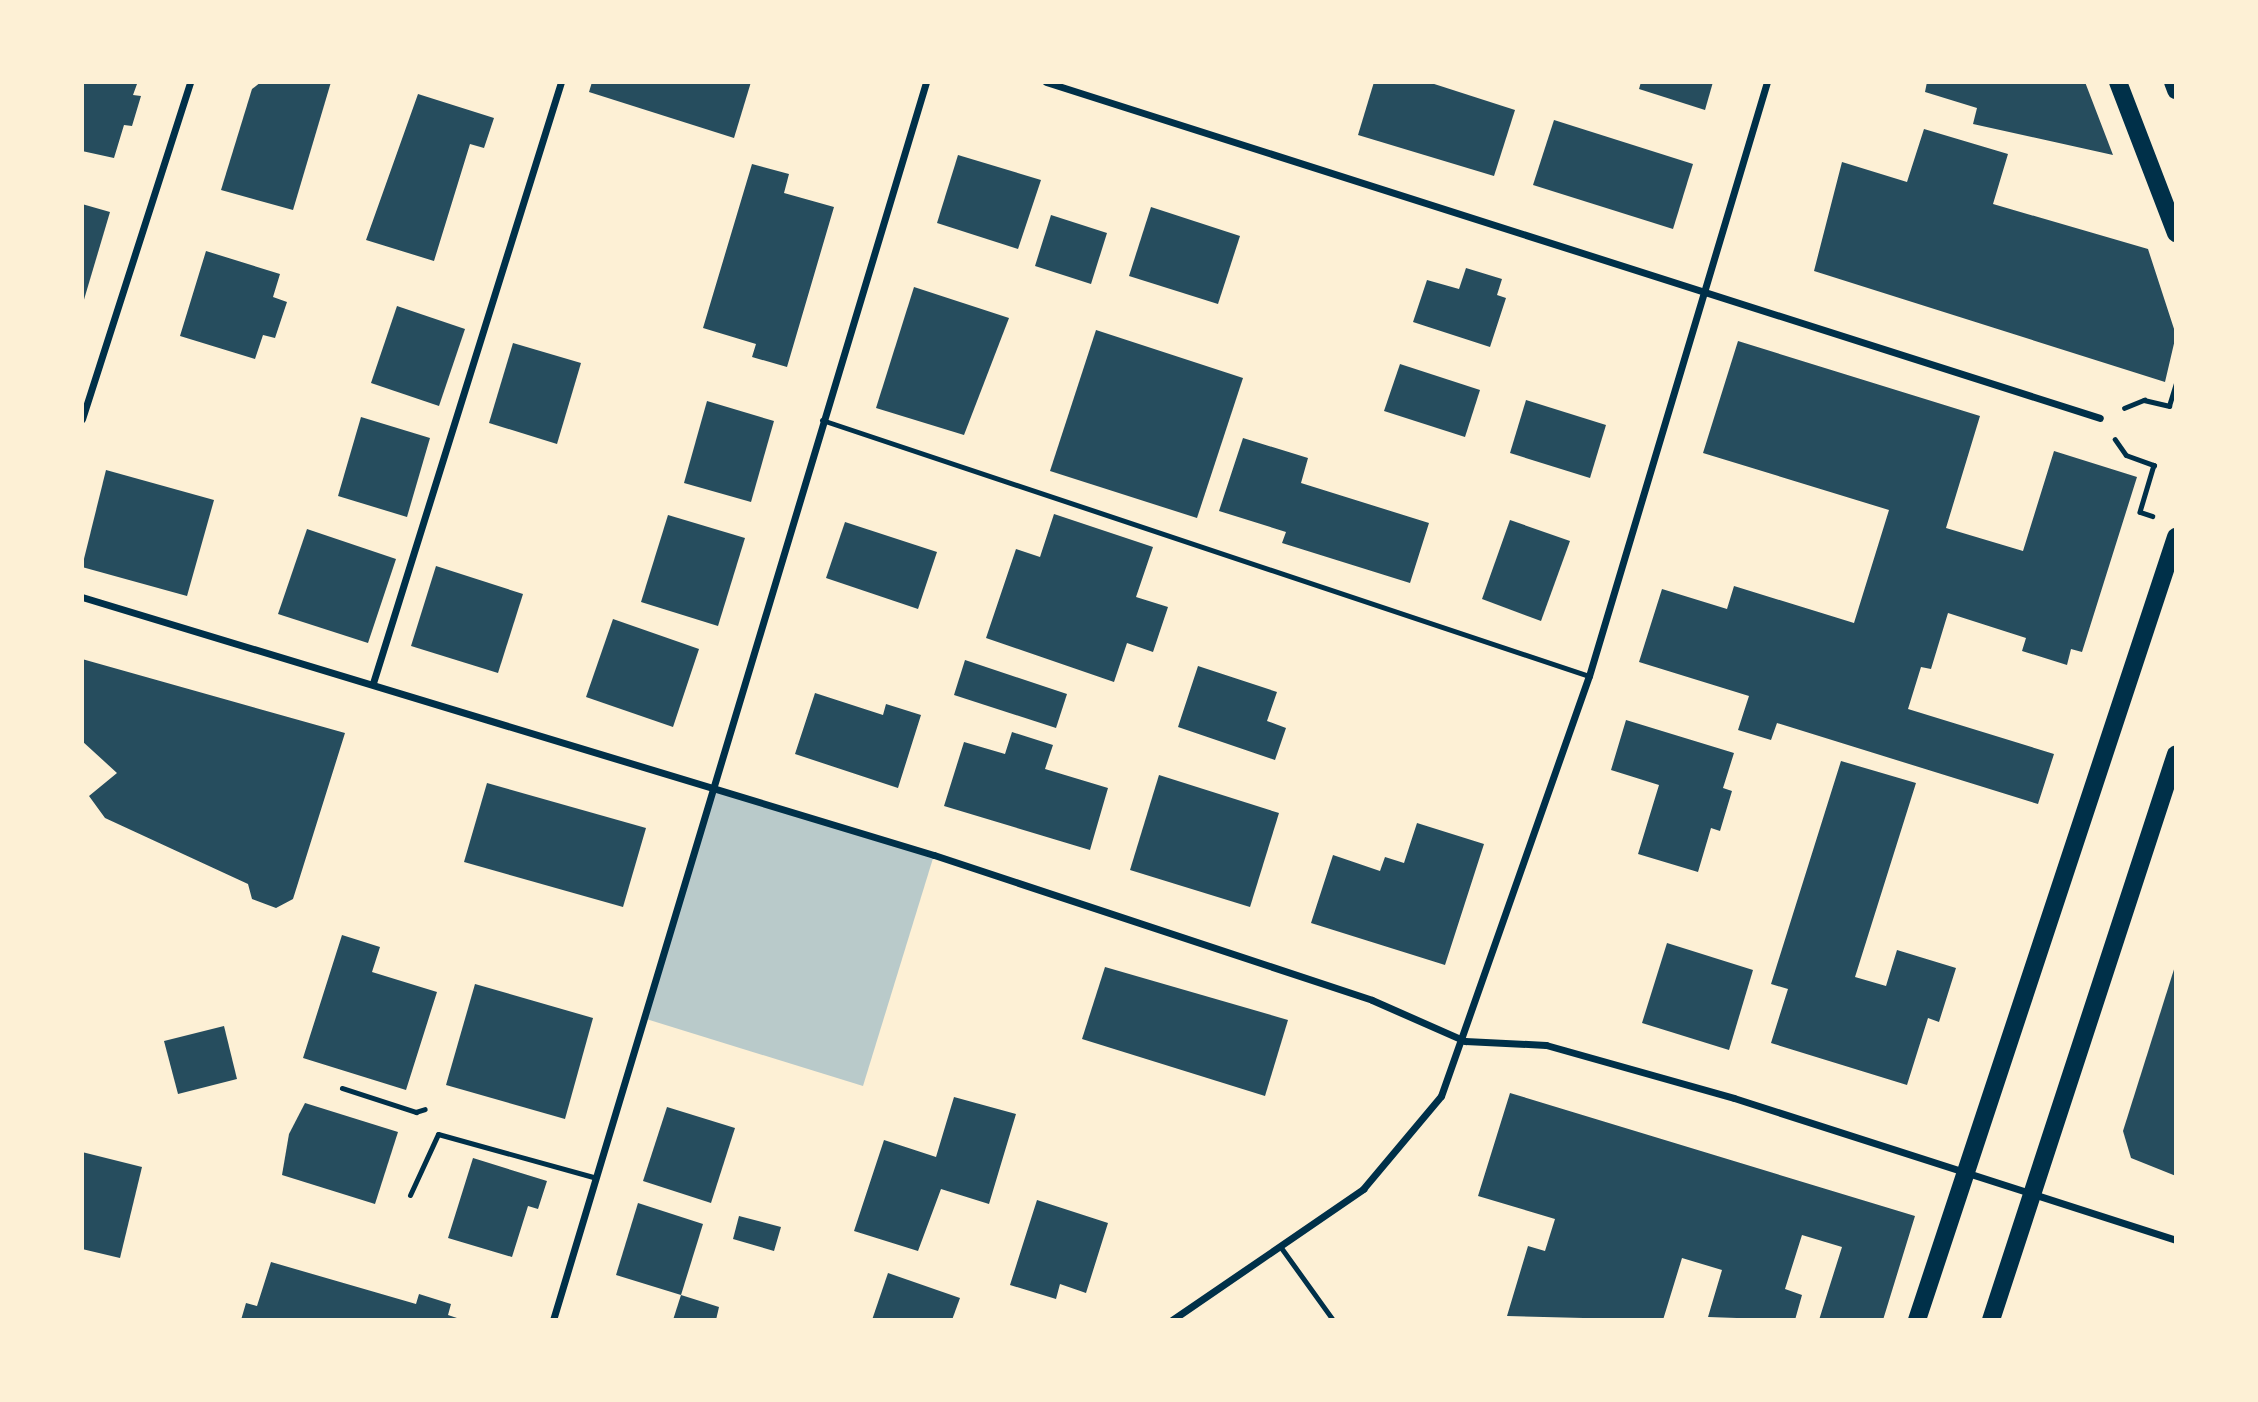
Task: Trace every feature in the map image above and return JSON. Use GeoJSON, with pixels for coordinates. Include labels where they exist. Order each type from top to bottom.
{"type":"FeatureCollection","features":[{"type":"Feature","properties":{"kind":"main road"},"geometry":{"type":"LineString","coordinates":[[2118,82],[2176,233]]}},
{"type":"Feature","properties":{"kind":"main road"},"geometry":{"type":"LineString","coordinates":[[2173,82],[2176,90]]}},
{"type":"Feature","properties":{"kind":"main road"},"geometry":{"type":"LineString","coordinates":[[1917,1320],[1965,1167],[2176,537]]}},
{"type":"Feature","properties":{"kind":"main road"},"geometry":{"type":"LineString","coordinates":[[1990,1320],[2176,754]]}},
{"type":"Feature","properties":{"kind":"street"},"geometry":{"type":"LineString","coordinates":[[82,419],[190,82]]}},
{"type":"Feature","properties":{"kind":"street"},"geometry":{"type":"LineString","coordinates":[[373,683],[561,82]]}},
{"type":"Feature","properties":{"kind":"street"},"geometry":{"type":"LineString","coordinates":[[553,1320],[593,1177],[714,789],[822,420],[926,82]]}},
{"type":"Feature","properties":{"kind":"street"},"geometry":{"type":"LineString","coordinates":[[1046,82],[1704,295],[2100,418]]}},
{"type":"Feature","properties":{"kind":"street"},"geometry":{"type":"LineString","coordinates":[[1172,1320],[1282,1249],[1363,1189],[1400,1150],[1441,1096],[1465,1041],[1589,676],[1767,82]]}},
{"type":"Feature","properties":{"kind":"street"},"geometry":{"type":"LineString","coordinates":[[82,597],[373,683],[714,789],[1372,1000],[1465,1041],[1546,1045],[1965,1167],[2176,1240]]}},
{"type":"Feature","properties":{"kind":"lane"},"geometry":{"type":"LineString","coordinates":[[822,420],[1589,676]]}},
{"type":"Feature","properties":{"kind":"lane"},"geometry":{"type":"LineString","coordinates":[[410,1195],[439,1134],[593,1177]]}},
{"type":"Feature","properties":{"kind":"lane"},"geometry":{"type":"LineString","coordinates":[[1282,1249],[1333,1320]]}},
{"type":"Feature","properties":{"kind":"path"},"geometry":{"type":"LineString","coordinates":[[2164,520],[2140,512],[2154,465],[2126,455],[2100,418],[2144,400],[2169,406],[2176,383]]}},
{"type":"Feature","properties":{"kind":"shaded area"},"geometry":{"type":"Polygon","coordinates":[[[714,789],[934,855],[863,1086],[643,1018],[714,789]]]}},
{"type":"Feature","properties":{"kind":"building"},"geometry":{"type":"Polygon","coordinates":[[[82,82],[145,82],[137,84],[133,95],[141,96],[132,126],[124,125],[114,158],[82,151],[82,82]]]}},
{"type":"Feature","properties":{"kind":"building"},"geometry":{"type":"Polygon","coordinates":[[[261,82],[331,82],[293,210],[221,190],[252,89],[261,82]]]}},
{"type":"Feature","properties":{"kind":"building"},"geometry":{"type":"Polygon","coordinates":[[[592,82],[751,82],[734,138],[589,92],[592,82]]]}},
{"type":"Feature","properties":{"kind":"building"},"geometry":{"type":"Polygon","coordinates":[[[1374,82],[1428,82],[1515,110],[1494,176],[1358,135],[1374,82]]]}},
{"type":"Feature","properties":{"kind":"building"},"geometry":{"type":"Polygon","coordinates":[[[1641,82],[1713,82],[1705,110],[1639,89],[1641,82]]]}},
{"type":"Feature","properties":{"kind":"building"},"geometry":{"type":"Polygon","coordinates":[[[1927,82],[2085,82],[2113,155],[1973,124],[1977,108],[1925,92],[1927,82]]]}},
{"type":"Feature","properties":{"kind":"building"},"geometry":{"type":"Polygon","coordinates":[[[418,94],[494,118],[484,148],[470,144],[434,261],[366,240],[418,94]]]}},
{"type":"Feature","properties":{"kind":"building"},"geometry":{"type":"Polygon","coordinates":[[[1554,120],[1693,164],[1673,229],[1533,185],[1554,120]]]}},
{"type":"Feature","properties":{"kind":"building"},"geometry":{"type":"Polygon","coordinates":[[[1924,129],[2008,154],[1993,204],[2148,249],[2176,335],[2165,382],[1814,271],[1842,162],[1907,182],[1924,129]]]}},
{"type":"Feature","properties":{"kind":"building"},"geometry":{"type":"Polygon","coordinates":[[[958,155],[1041,180],[1018,249],[937,223],[958,155]]]}},
{"type":"Feature","properties":{"kind":"building"},"geometry":{"type":"Polygon","coordinates":[[[752,164],[789,174],[784,193],[834,207],[787,367],[752,357],[756,344],[703,328],[752,164]]]}},
{"type":"Feature","properties":{"kind":"building"},"geometry":{"type":"Polygon","coordinates":[[[82,204],[110,212],[83,303],[82,303],[82,204]]]}},
{"type":"Feature","properties":{"kind":"building"},"geometry":{"type":"Polygon","coordinates":[[[1151,207],[1240,236],[1218,304],[1129,276],[1151,207]]]}},
{"type":"Feature","properties":{"kind":"building"},"geometry":{"type":"Polygon","coordinates":[[[1051,215],[1107,233],[1091,284],[1035,266],[1051,215]]]}},
{"type":"Feature","properties":{"kind":"building"},"geometry":{"type":"Polygon","coordinates":[[[206,251],[280,274],[273,297],[287,302],[275,338],[263,335],[255,359],[180,336],[206,251]]]}},
{"type":"Feature","properties":{"kind":"building"},"geometry":{"type":"Polygon","coordinates":[[[1466,268],[1502,279],[1497,295],[1506,298],[1490,347],[1413,322],[1427,280],[1459,289],[1466,268]]]}},
{"type":"Feature","properties":{"kind":"building"},"geometry":{"type":"Polygon","coordinates":[[[914,287],[1009,318],[964,435],[876,408],[914,287]]]}},
{"type":"Feature","properties":{"kind":"building"},"geometry":{"type":"Polygon","coordinates":[[[397,306],[465,329],[439,406],[371,383],[397,306]]]}},
{"type":"Feature","properties":{"kind":"building"},"geometry":{"type":"Polygon","coordinates":[[[1096,330],[1243,378],[1197,518],[1050,471],[1096,330]]]}},
{"type":"Feature","properties":{"kind":"building"},"geometry":{"type":"Polygon","coordinates":[[[1738,341],[1980,416],[1946,528],[2023,551],[2054,451],[2137,477],[2082,652],[2071,649],[2067,665],[2022,651],[2026,638],[1948,613],[1931,669],[1921,667],[1908,709],[2054,754],[2038,804],[1777,723],[1771,740],[1738,730],[1749,696],[1639,662],[1662,589],[1727,609],[1734,586],[1854,623],[1889,510],[1703,453],[1738,341]]]}},
{"type":"Feature","properties":{"kind":"building"},"geometry":{"type":"Polygon","coordinates":[[[513,343],[581,363],[557,444],[489,423],[513,343]]]}},
{"type":"Feature","properties":{"kind":"building"},"geometry":{"type":"Polygon","coordinates":[[[1400,364],[1480,390],[1465,437],[1384,411],[1400,364]]]}},
{"type":"Feature","properties":{"kind":"building"},"geometry":{"type":"Polygon","coordinates":[[[1526,400],[1606,425],[1590,478],[1510,453],[1526,400]]]}},
{"type":"Feature","properties":{"kind":"building"},"geometry":{"type":"Polygon","coordinates":[[[707,401],[774,421],[751,502],[684,483],[707,401]]]}},
{"type":"Feature","properties":{"kind":"building"},"geometry":{"type":"Polygon","coordinates":[[[361,417],[430,438],[407,517],[338,496],[361,417]]]}},
{"type":"Feature","properties":{"kind":"building"},"geometry":{"type":"Polygon","coordinates":[[[1243,438],[1308,458],[1301,483],[1429,523],[1410,583],[1282,543],[1286,532],[1219,511],[1243,438]]]}},
{"type":"Feature","properties":{"kind":"building"},"geometry":{"type":"Polygon","coordinates":[[[106,470],[214,500],[187,596],[82,567],[106,470]]]}},
{"type":"Feature","properties":{"kind":"building"},"geometry":{"type":"Polygon","coordinates":[[[1054,514],[1153,547],[1136,597],[1168,607],[1153,652],[1127,643],[1114,682],[986,638],[1016,549],[1040,557],[1054,514]]]}},
{"type":"Feature","properties":{"kind":"building"},"geometry":{"type":"Polygon","coordinates":[[[668,515],[745,538],[718,626],[641,602],[668,515]]]}},
{"type":"Feature","properties":{"kind":"building"},"geometry":{"type":"Polygon","coordinates":[[[1510,520],[1570,541],[1541,621],[1482,599],[1510,520]]]}},
{"type":"Feature","properties":{"kind":"building"},"geometry":{"type":"Polygon","coordinates":[[[845,522],[937,552],[918,609],[826,578],[845,522]]]}},
{"type":"Feature","properties":{"kind":"building"},"geometry":{"type":"Polygon","coordinates":[[[307,529],[396,559],[368,643],[278,614],[307,529]]]}},
{"type":"Feature","properties":{"kind":"building"},"geometry":{"type":"Polygon","coordinates":[[[436,566],[523,594],[498,673],[411,646],[436,566]]]}},
{"type":"Feature","properties":{"kind":"building"},"geometry":{"type":"Polygon","coordinates":[[[613,619],[699,649],[673,727],[586,697],[613,619]]]}},
{"type":"Feature","properties":{"kind":"building"},"geometry":{"type":"Polygon","coordinates":[[[82,659],[345,733],[293,899],[276,908],[252,899],[248,884],[105,818],[89,796],[117,773],[82,741],[82,659]]]}},
{"type":"Feature","properties":{"kind":"building"},"geometry":{"type":"Polygon","coordinates":[[[965,660],[1067,694],[1056,728],[954,695],[965,660]]]}},
{"type":"Feature","properties":{"kind":"building"},"geometry":{"type":"Polygon","coordinates":[[[1198,666],[1277,692],[1267,721],[1286,728],[1275,760],[1178,727],[1198,666]]]}},
{"type":"Feature","properties":{"kind":"building"},"geometry":{"type":"Polygon","coordinates":[[[815,693],[883,715],[886,704],[921,715],[898,788],[795,754],[815,693]]]}},
{"type":"Feature","properties":{"kind":"building"},"geometry":{"type":"Polygon","coordinates":[[[1626,720],[1734,753],[1723,788],[1732,791],[1720,831],[1711,828],[1698,872],[1638,854],[1659,785],[1611,770],[1626,720]]]}},
{"type":"Feature","properties":{"kind":"building"},"geometry":{"type":"Polygon","coordinates":[[[1012,732],[1053,745],[1045,769],[1108,788],[1090,850],[944,806],[964,742],[1005,754],[1012,732]]]}},
{"type":"Feature","properties":{"kind":"building"},"geometry":{"type":"Polygon","coordinates":[[[1841,761],[1916,783],[1855,977],[1886,986],[1897,950],[1956,968],[1939,1022],[1928,1018],[1907,1085],[1771,1043],[1788,989],[1771,984],[1841,761]]]}},
{"type":"Feature","properties":{"kind":"building"},"geometry":{"type":"Polygon","coordinates":[[[1159,775],[1279,813],[1250,907],[1130,870],[1159,775]]]}},
{"type":"Feature","properties":{"kind":"building"},"geometry":{"type":"Polygon","coordinates":[[[487,783],[646,828],[623,907],[464,862],[487,783]]]}},
{"type":"Feature","properties":{"kind":"building"},"geometry":{"type":"Polygon","coordinates":[[[1417,823],[1484,844],[1445,965],[1311,923],[1333,855],[1380,871],[1385,857],[1404,863],[1417,823]]]}},
{"type":"Feature","properties":{"kind":"building"},"geometry":{"type":"Polygon","coordinates":[[[342,935],[380,947],[372,972],[437,992],[406,1090],[303,1058],[342,935]]]}},
{"type":"Feature","properties":{"kind":"building"},"geometry":{"type":"Polygon","coordinates":[[[1667,943],[1753,970],[1729,1050],[1642,1023],[1667,943]]]}},
{"type":"Feature","properties":{"kind":"building"},"geometry":{"type":"Polygon","coordinates":[[[2176,963],[2176,1176],[2131,1158],[2123,1131],[2176,963]]]}},
{"type":"Feature","properties":{"kind":"building"},"geometry":{"type":"Polygon","coordinates":[[[1105,967],[1288,1020],[1265,1096],[1082,1039],[1105,967]]]}},
{"type":"Feature","properties":{"kind":"building"},"geometry":{"type":"Polygon","coordinates":[[[475,984],[593,1018],[565,1119],[446,1085],[475,984]]]}},
{"type":"Feature","properties":{"kind":"building"},"geometry":{"type":"Polygon","coordinates":[[[224,1026],[237,1079],[178,1094],[164,1041],[224,1026]]]}},
{"type":"Feature","properties":{"kind":"building"},"geometry":{"type":"Polygon","coordinates":[[[1510,1093],[1915,1216],[1883,1320],[1819,1320],[1842,1247],[1802,1235],[1785,1289],[1802,1295],[1795,1320],[1708,1317],[1722,1270],[1682,1258],[1663,1320],[1507,1316],[1528,1246],[1545,1251],[1555,1219],[1478,1196],[1510,1093]]]}},
{"type":"Feature","properties":{"kind":"building"},"geometry":{"type":"Polygon","coordinates":[[[954,1097],[1016,1114],[989,1204],[941,1189],[918,1251],[854,1231],[884,1140],[936,1157],[954,1097]]]}},
{"type":"Feature","properties":{"kind":"building"},"geometry":{"type":"Polygon","coordinates":[[[305,1103],[398,1132],[375,1204],[282,1175],[289,1134],[305,1103]]]}},
{"type":"Feature","properties":{"kind":"building"},"geometry":{"type":"Polygon","coordinates":[[[667,1107],[735,1128],[711,1203],[643,1181],[667,1107]]]}},
{"type":"Feature","properties":{"kind":"building"},"geometry":{"type":"Polygon","coordinates":[[[82,1152],[142,1167],[120,1258],[82,1249],[82,1152]]]}},
{"type":"Feature","properties":{"kind":"building"},"geometry":{"type":"Polygon","coordinates":[[[473,1158],[547,1181],[538,1209],[528,1206],[512,1257],[448,1238],[473,1158]]]}},
{"type":"Feature","properties":{"kind":"building"},"geometry":{"type":"Polygon","coordinates":[[[1037,1200],[1108,1223],[1086,1293],[1060,1284],[1056,1299],[1010,1285],[1037,1200]]]}},
{"type":"Feature","properties":{"kind":"building"},"geometry":{"type":"Polygon","coordinates":[[[638,1203],[703,1224],[681,1295],[616,1275],[638,1203]]]}},
{"type":"Feature","properties":{"kind":"building"},"geometry":{"type":"Polygon","coordinates":[[[739,1216],[781,1227],[774,1251],[733,1239],[739,1216]]]}},
{"type":"Feature","properties":{"kind":"building"},"geometry":{"type":"Polygon","coordinates":[[[271,1262],[416,1304],[419,1294],[451,1304],[448,1315],[463,1320],[241,1320],[246,1303],[257,1306],[271,1262]]]}},
{"type":"Feature","properties":{"kind":"building"},"geometry":{"type":"Polygon","coordinates":[[[888,1273],[960,1298],[952,1320],[872,1320],[888,1273]]]}},
{"type":"Feature","properties":{"kind":"building"},"geometry":{"type":"Polygon","coordinates":[[[681,1295],[719,1307],[716,1320],[673,1320],[681,1295]]]}}]}
